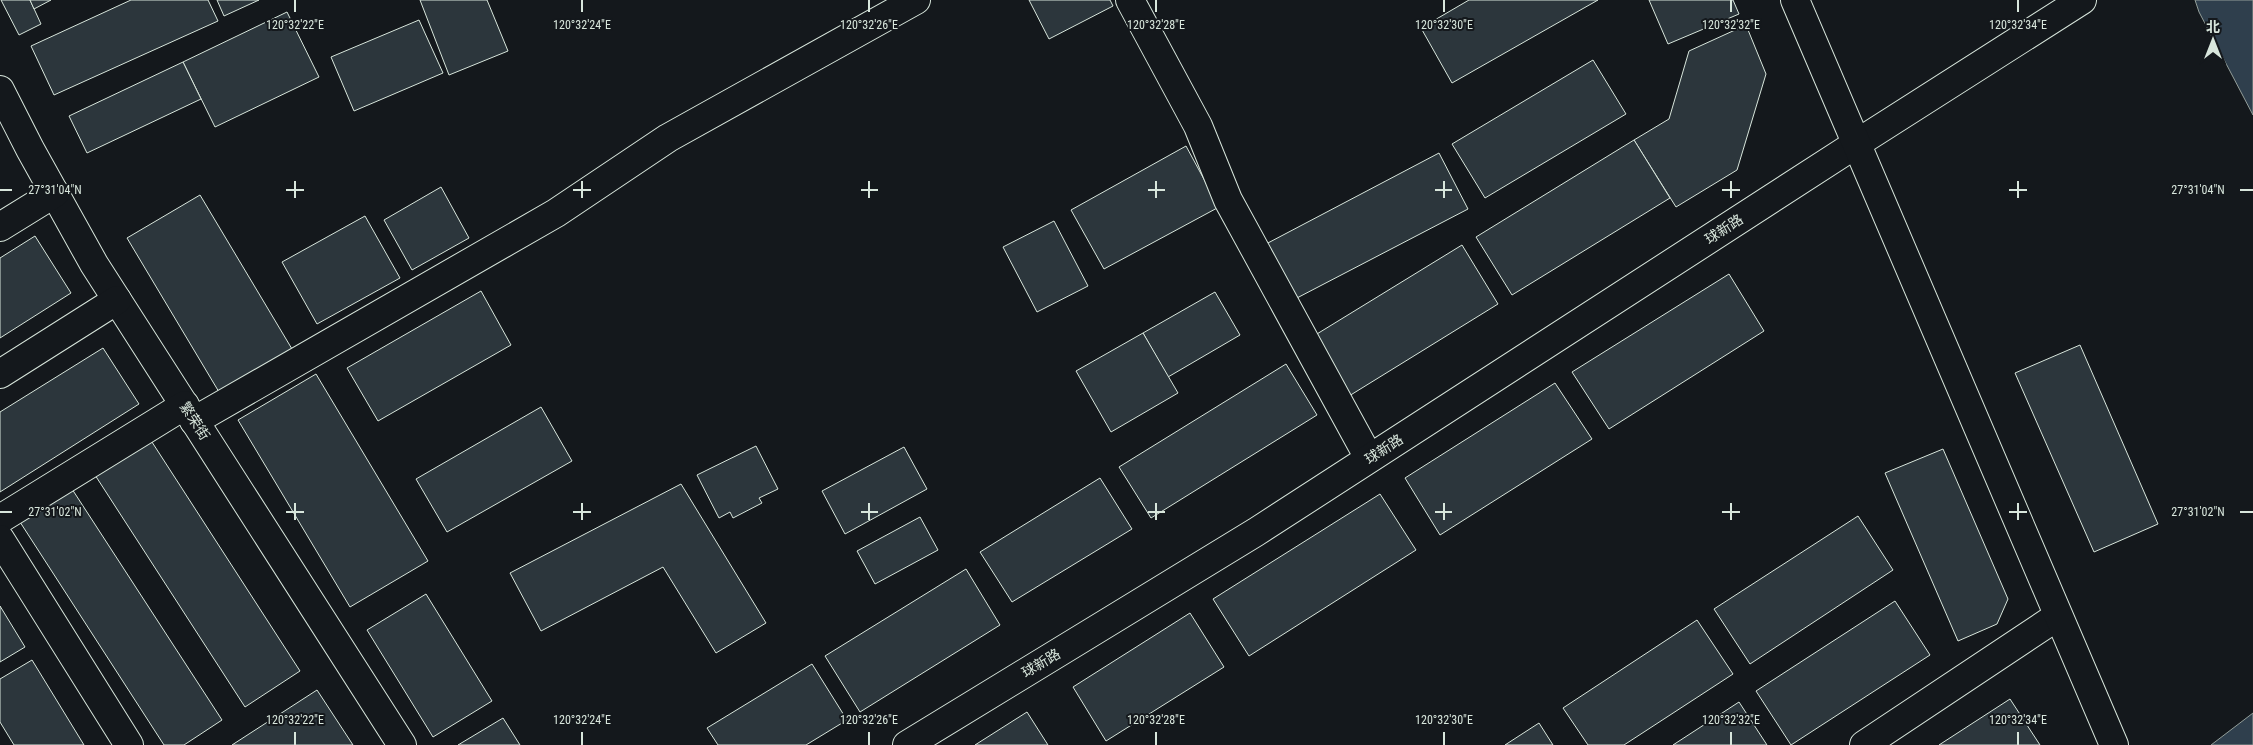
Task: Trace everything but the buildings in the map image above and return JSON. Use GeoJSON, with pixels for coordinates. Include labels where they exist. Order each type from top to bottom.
{"type":"FeatureCollection","features":[{"type":"Feature","properties":{"kind":"street"},"geometry":{"type":"LineString","coordinates":[[0,519],[556,213],[668,138],[916,0]]}},
{"type":"Feature","properties":{"kind":"street"},"geometry":{"type":"LineString","coordinates":[[1130,0],[1198,126],[1228,200],[1369,458]]}},
{"type":"Feature","properties":{"kind":"street"},"geometry":{"type":"LineString","coordinates":[[1794,0],[2114,745]]}},
{"type":"Feature","properties":{"kind":"street","name":"球新路"},"geometry":{"type":"LineString","coordinates":[[907,745],[1256,532],[2082,0]]}},
{"type":"Feature","properties":{"kind":"street","name":"繁荣街"},"geometry":{"type":"LineString","coordinates":[[0,90],[94,264],[402,745]]}},
{"type":"Feature","properties":{"kind":"street"},"geometry":{"type":"LineString","coordinates":[[0,227],[55,194]]}},
{"type":"Feature","properties":{"kind":"street"},"geometry":{"type":"LineString","coordinates":[[0,374],[118,300]]}},
{"type":"Feature","properties":{"kind":"street"},"geometry":{"type":"LineString","coordinates":[[0,539],[129,745]]}},
{"type":"Feature","properties":{"kind":"street"},"geometry":{"type":"LineString","coordinates":[[1864,745],[2058,616]]}},
{"type":"Feature","properties":{"kind":"water"},"geometry":{"type":"Polygon","coordinates":[[[2195,0],[2253,0],[2253,115],[2199,12],[2195,0]]]}},
{"type":"Feature","properties":{"kind":"water"},"geometry":{"type":"Polygon","coordinates":[[[2253,713],[2253,745],[2211,745],[2253,713]]]}}]}
